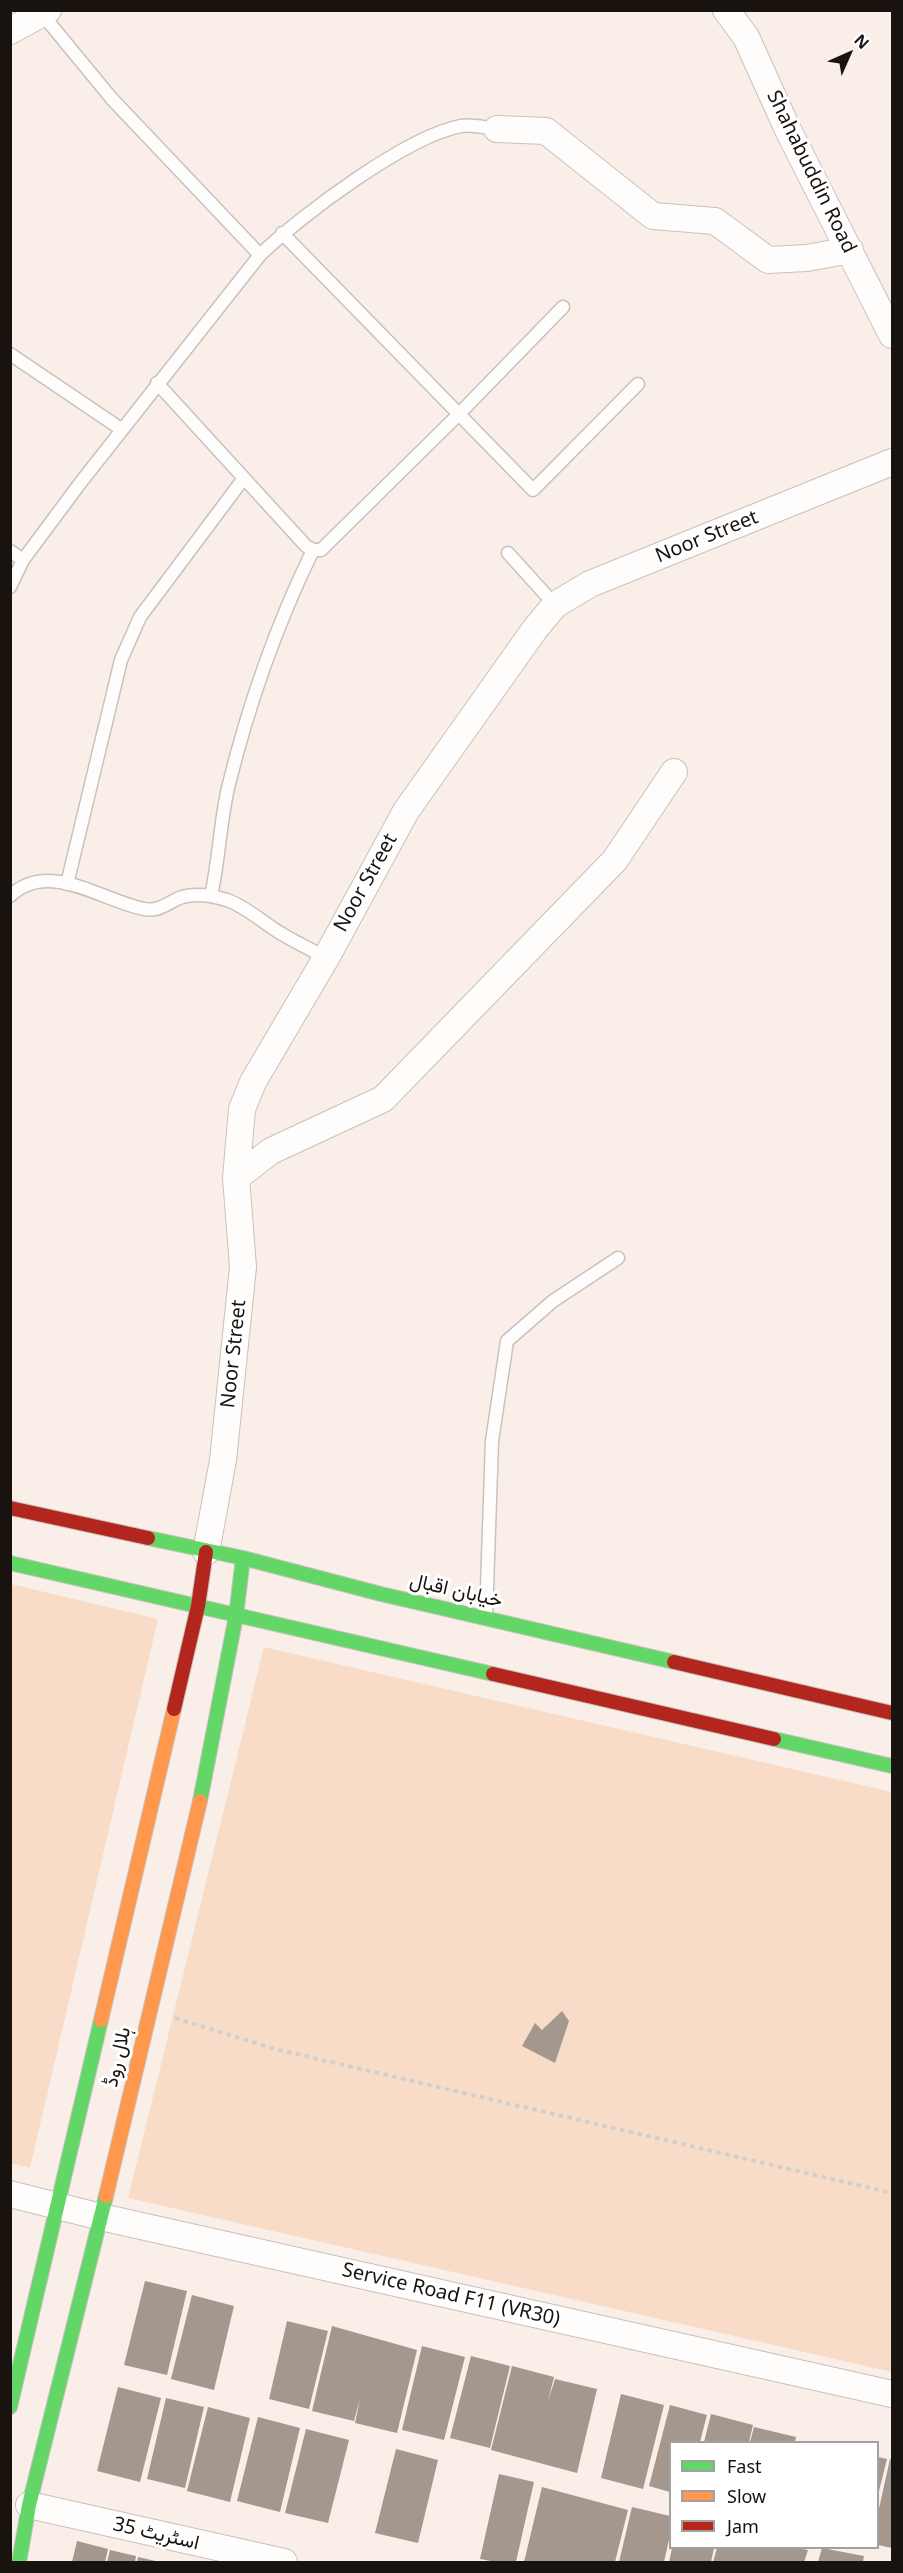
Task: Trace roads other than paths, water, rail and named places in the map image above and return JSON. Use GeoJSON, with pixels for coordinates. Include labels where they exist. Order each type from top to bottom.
{"type":"FeatureCollection","features":[{"type":"Feature","properties":{"kind":"street","name":"Shahabuddin Road"},"geometry":{"type":"LineString","coordinates":[[726,10],[746,37],[788,130],[892,335]]}},
{"type":"Feature","properties":{"kind":"street"},"geometry":{"type":"LineString","coordinates":[[10,31],[45,12]]}},
{"type":"Feature","properties":{"kind":"street"},"geometry":{"type":"LineString","coordinates":[[497,129],[546,131],[653,216],[715,221],[768,260],[807,258],[849,250]]}},
{"type":"Feature","properties":{"kind":"street","name":"Noor Street"},"geometry":{"type":"LineString","coordinates":[[206,1552],[223,1460],[243,1267],[236,1178],[242,1109],[253,1082],[326,958],[406,811],[535,629],[555,605],[590,584],[892,462]]}},
{"type":"Feature","properties":{"kind":"street"},"geometry":{"type":"LineString","coordinates":[[236,1178],[271,1151],[383,1099],[615,860],[674,772]]}},
{"type":"Feature","properties":{"kind":"street","name":"خیابان اقبال"},"geometry":{"type":"LineString","coordinates":[[10,1508],[206,1552],[243,1558],[485,1623],[892,1713]]}},
{"type":"Feature","properties":{"kind":"street","name":"ہلال روڈ"},"geometry":{"type":"LineString","coordinates":[[10,2407],[198,1606],[206,1552]]}},
{"type":"Feature","properties":{"kind":"street","name":"ہلال روڈ"},"geometry":{"type":"LineString","coordinates":[[19,2562],[29,2505],[101,2217],[206,1777],[236,1616],[243,1558]]}},
{"type":"Feature","properties":{"kind":"street"},"geometry":{"type":"LineString","coordinates":[[10,1563],[236,1616],[477,1664],[892,1766]]}},
{"type":"Feature","properties":{"kind":"street","name":"Service Road F11 (VR30)"},"geometry":{"type":"LineString","coordinates":[[10,2194],[101,2217],[892,2394]]}},
{"type":"Feature","properties":{"kind":"street","name":"اسٹریٹ 35"},"geometry":{"type":"LineString","coordinates":[[29,2505],[284,2562]]}},
{"type":"Feature","properties":{"kind":"lane"},"geometry":{"type":"LineString","coordinates":[[45,12],[112,99],[260,255]]}},
{"type":"Feature","properties":{"kind":"lane"},"geometry":{"type":"LineString","coordinates":[[10,587],[23,560],[157,382],[260,255],[282,233],[355,181],[420,141],[462,126],[497,129]]}},
{"type":"Feature","properties":{"kind":"lane"},"geometry":{"type":"LineString","coordinates":[[282,233],[533,490],[638,384]]}},
{"type":"Feature","properties":{"kind":"lane"},"geometry":{"type":"LineString","coordinates":[[157,382],[306,546],[313,550],[326,547],[562,307]]}},
{"type":"Feature","properties":{"kind":"lane"},"geometry":{"type":"LineString","coordinates":[[10,354],[121,429]]}},
{"type":"Feature","properties":{"kind":"lane"},"geometry":{"type":"LineString","coordinates":[[67,884],[121,660],[140,617],[244,478]]}},
{"type":"Feature","properties":{"kind":"lane"},"geometry":{"type":"LineString","coordinates":[[211,896],[228,790],[250,710],[286,605],[313,550]]}},
{"type":"Feature","properties":{"kind":"lane"},"geometry":{"type":"LineString","coordinates":[[10,551],[23,560]]}},
{"type":"Feature","properties":{"kind":"lane"},"geometry":{"type":"LineString","coordinates":[[508,553],[555,605]]}},
{"type":"Feature","properties":{"kind":"lane"},"geometry":{"type":"LineString","coordinates":[[10,896],[32,882],[48,881],[94,890],[144,909],[159,909],[192,895],[211,896],[229,901],[250,912],[276,930],[326,958]]}},
{"type":"Feature","properties":{"kind":"lane"},"geometry":{"type":"LineString","coordinates":[[485,1623],[492,1441],[507,1341],[553,1301],[618,1258]]}}]}
